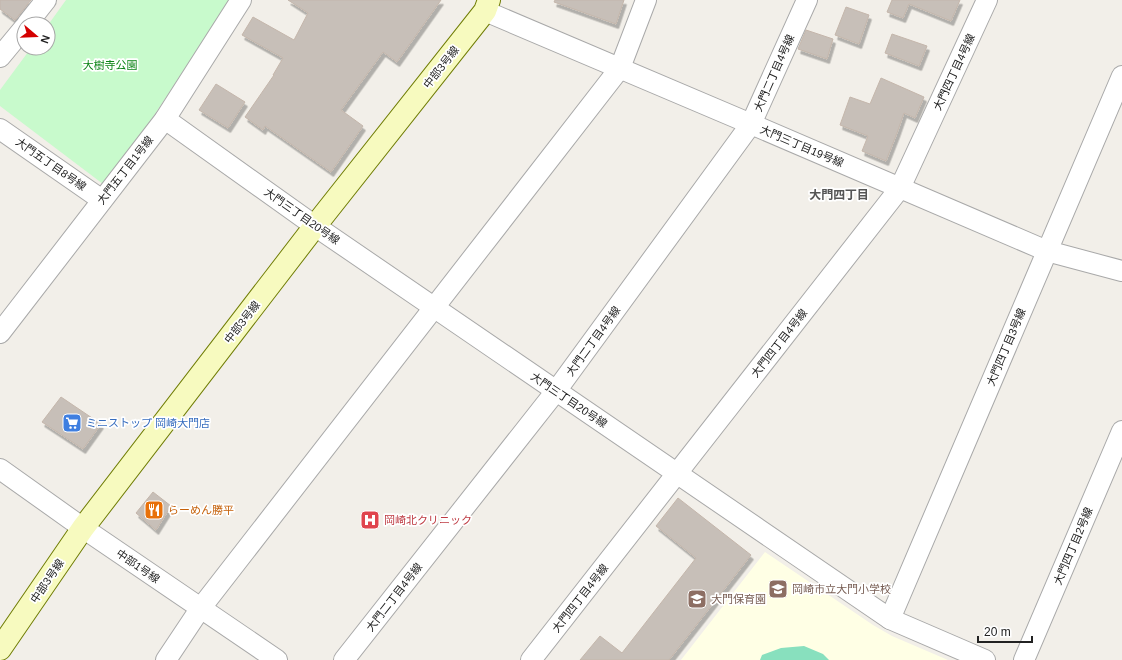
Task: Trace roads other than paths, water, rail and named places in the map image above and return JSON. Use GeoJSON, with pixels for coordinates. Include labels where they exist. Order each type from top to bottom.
{"type":"FeatureCollection","features":[{"type":"Feature","properties":{"kind":"street"},"geometry":{"type":"LineString","coordinates":[[33,16],[46,0]]}},
{"type":"Feature","properties":{"kind":"street","name":"大門五丁目1号線"},"geometry":{"type":"LineString","coordinates":[[0,333],[165,119],[241,0]]}},
{"type":"Feature","properties":{"kind":"street"},"geometry":{"type":"LineString","coordinates":[[166,660],[200,609],[620,68],[646,0]]}},
{"type":"Feature","properties":{"kind":"street","name":"大門二丁目4号線"},"geometry":{"type":"LineString","coordinates":[[344,660],[556,391],[751,124],[807,0]]}},
{"type":"Feature","properties":{"kind":"street","name":"大門四丁目4号線"},"geometry":{"type":"LineString","coordinates":[[531,660],[900,188],[987,0]]}},
{"type":"Feature","properties":{"kind":"street","name":"大門三丁目19号線"},"geometry":{"type":"LineString","coordinates":[[487,5],[620,68],[1047,252],[1122,271]]}},
{"type":"Feature","properties":{"kind":"street","name":"中部3号線"},"geometry":{"type":"LineString","coordinates":[[0,649],[83,528],[487,5]]}},
{"type":"Feature","properties":{"kind":"street"},"geometry":{"type":"LineString","coordinates":[[0,58],[16,38]]}},
{"type":"Feature","properties":{"kind":"street","name":"大門四丁目3号線"},"geometry":{"type":"LineString","coordinates":[[890,619],[1122,76]]}},
{"type":"Feature","properties":{"kind":"street","name":"大門三丁目20号線"},"geometry":{"type":"LineString","coordinates":[[165,119],[315,226],[890,619],[985,660]]}},
{"type":"Feature","properties":{"kind":"street","name":"大門五丁目8号線"},"geometry":{"type":"LineString","coordinates":[[0,129],[102,200]]}},
{"type":"Feature","properties":{"kind":"street","name":"大門四丁目2号線"},"geometry":{"type":"LineString","coordinates":[[1024,660],[1122,431]]}},
{"type":"Feature","properties":{"kind":"street","name":"中部1号線"},"geometry":{"type":"LineString","coordinates":[[0,469],[200,609],[277,660]]}},
{"type":"Feature","properties":{"kind":"place","name":"ミニストップ 岡崎大門店"},"geometry":{"type":"Point","coordinates":[72,423]}},
{"type":"Feature","properties":{"kind":"place","name":"らーめん勝平"},"geometry":{"type":"Point","coordinates":[154,510]}},
{"type":"Feature","properties":{"kind":"place","name":"岡崎北クリニック"},"geometry":{"type":"Point","coordinates":[370,520]}},
{"type":"Feature","properties":{"kind":"place","name":"岡崎市立大門小学校"},"geometry":{"type":"Point","coordinates":[778,589]}},
{"type":"Feature","properties":{"kind":"place","name":"大門保育園"},"geometry":{"type":"Point","coordinates":[697,599]}},
{"type":"Feature","properties":{"kind":"district","name":"大門四丁目"},"geometry":{"type":"Point","coordinates":[839,195]}},
{"type":"Feature","properties":{"kind":"park label","name":"大樹寺公園"},"geometry":{"type":"Point","coordinates":[110,65]}}]}
